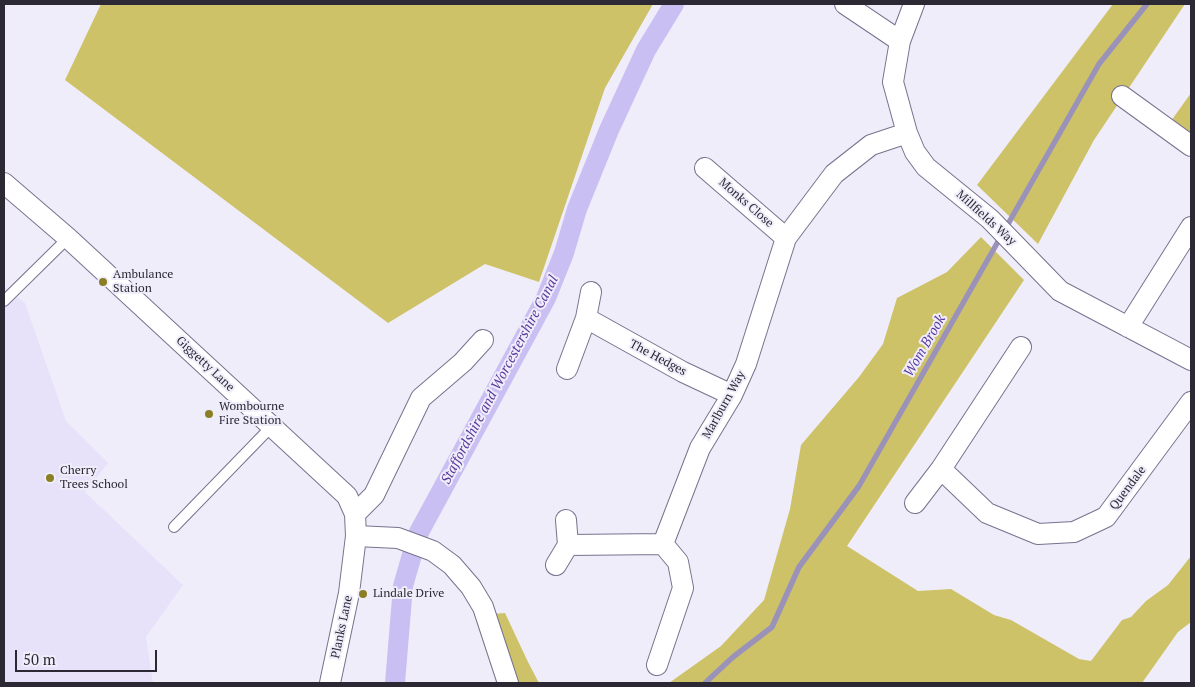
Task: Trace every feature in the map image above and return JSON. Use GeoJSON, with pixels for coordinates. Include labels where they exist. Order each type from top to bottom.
{"type":"FeatureCollection","features":[{"type":"Feature","properties":{"kind":"street"},"geometry":{"type":"LineString","coordinates":[[845,4],[900,41]]}},
{"type":"Feature","properties":{"kind":"street","name":"Millfields Way"},"geometry":{"type":"LineString","coordinates":[[914,4],[900,41],[893,82],[907,134],[915,152],[926,167],[990,219],[1060,291],[1191,360]]}},
{"type":"Feature","properties":{"kind":"street"},"geometry":{"type":"LineString","coordinates":[[1122,96],[1191,146]]}},
{"type":"Feature","properties":{"kind":"street","name":"Marlburn Way"},"geometry":{"type":"LineString","coordinates":[[664,544],[700,448],[732,395],[746,364],[786,238],[834,174],[871,145],[907,134]]}},
{"type":"Feature","properties":{"kind":"street","name":"Monks Close"},"geometry":{"type":"LineString","coordinates":[[705,168],[786,238]]}},
{"type":"Feature","properties":{"kind":"street","name":"Giggetty Lane"},"geometry":{"type":"LineString","coordinates":[[4,183],[68,238],[347,496],[355,514],[356,536],[352,571]]}},
{"type":"Feature","properties":{"kind":"street"},"geometry":{"type":"LineString","coordinates":[[1128,327],[1191,227]]}},
{"type":"Feature","properties":{"kind":"street"},"geometry":{"type":"LineString","coordinates":[[567,369],[586,318],[592,292]]}},
{"type":"Feature","properties":{"kind":"street","name":"The Hedges"},"geometry":{"type":"LineString","coordinates":[[586,318],[682,372],[732,395]]}},
{"type":"Feature","properties":{"kind":"street"},"geometry":{"type":"LineString","coordinates":[[355,514],[374,495],[421,398],[464,362],[483,340]]}},
{"type":"Feature","properties":{"kind":"street"},"geometry":{"type":"LineString","coordinates":[[914,503],[941,469],[1021,347]]}},
{"type":"Feature","properties":{"kind":"street","name":"Quendale"},"geometry":{"type":"LineString","coordinates":[[941,469],[987,513],[1038,534],[1074,532],[1106,517],[1191,402]]}},
{"type":"Feature","properties":{"kind":"street"},"geometry":{"type":"LineString","coordinates":[[556,565],[568,545],[566,520]]}},
{"type":"Feature","properties":{"kind":"street"},"geometry":{"type":"LineString","coordinates":[[356,536],[398,538],[433,551],[452,565],[471,587],[490,625],[508,683]]}},
{"type":"Feature","properties":{"kind":"street"},"geometry":{"type":"LineString","coordinates":[[568,545],[664,544],[678,562],[683,588],[657,666]]}},
{"type":"Feature","properties":{"kind":"street","name":"Planks Lane"},"geometry":{"type":"LineString","coordinates":[[330,683],[352,571]]}},
{"type":"Feature","properties":{"kind":"lane"},"geometry":{"type":"LineString","coordinates":[[4,302],[68,238]]}},
{"type":"Feature","properties":{"kind":"lane"},"geometry":{"type":"LineString","coordinates":[[174,527],[272,426]]}},
{"type":"Feature","properties":{"kind":"shaded area"},"geometry":{"type":"Polygon","coordinates":[[[101,4],[653,4],[605,88],[539,282],[485,264],[388,323],[65,80],[101,4]]]}},
{"type":"Feature","properties":{"kind":"shaded area"},"geometry":{"type":"Polygon","coordinates":[[[1113,4],[1185,4],[1094,140],[1038,244],[977,185],[1113,4]]]}},
{"type":"Feature","properties":{"kind":"shaded area"},"geometry":{"type":"Polygon","coordinates":[[[1191,93],[1191,135],[1171,121],[1191,93]]]}},
{"type":"Feature","properties":{"kind":"shaded area"},"geometry":{"type":"Polygon","coordinates":[[[981,237],[1024,280],[847,546],[918,591],[951,589],[994,615],[1011,620],[1079,659],[1091,661],[1122,620],[1131,617],[1146,601],[1168,585],[1191,556],[1191,622],[1178,632],[1142,683],[669,683],[721,646],[764,600],[790,509],[801,445],[859,377],[883,344],[897,298],[947,272],[981,237]]]}},
{"type":"Feature","properties":{"kind":"shaded area","name":"Cherry Trees School"},"geometry":{"type":"Polygon","coordinates":[[[5,287],[25,303],[66,421],[108,463],[85,492],[183,585],[146,637],[153,683],[4,683],[5,287]]]}},
{"type":"Feature","properties":{"kind":"shaded area"},"geometry":{"type":"Polygon","coordinates":[[[505,613],[539,683],[512,683],[491,614],[505,613]]]}},
{"type":"Feature","properties":{"kind":"waterway","name":"Staffordshire and Worcestershire Canal"},"geometry":{"type":"LineString","coordinates":[[395,683],[403,586],[418,534],[546,298],[564,253],[577,209],[609,130],[646,50],[674,4]]}},
{"type":"Feature","properties":{"kind":"waterway","name":"Wom Brook"},"geometry":{"type":"LineString","coordinates":[[705,683],[733,657],[772,627],[799,567],[859,486],[1099,64],[1147,4]]}},
{"type":"Feature","properties":{"kind":"place","name":"Ambulance Station"},"geometry":{"type":"Point","coordinates":[103,282]}},
{"type":"Feature","properties":{"kind":"place","name":"Wombourne Fire Station"},"geometry":{"type":"Point","coordinates":[209,414]}},
{"type":"Feature","properties":{"kind":"place","name":"Cherry Trees School"},"geometry":{"type":"Point","coordinates":[50,478]}},
{"type":"Feature","properties":{"kind":"place","name":"Lindale Drive"},"geometry":{"type":"Point","coordinates":[363,594]}}]}
